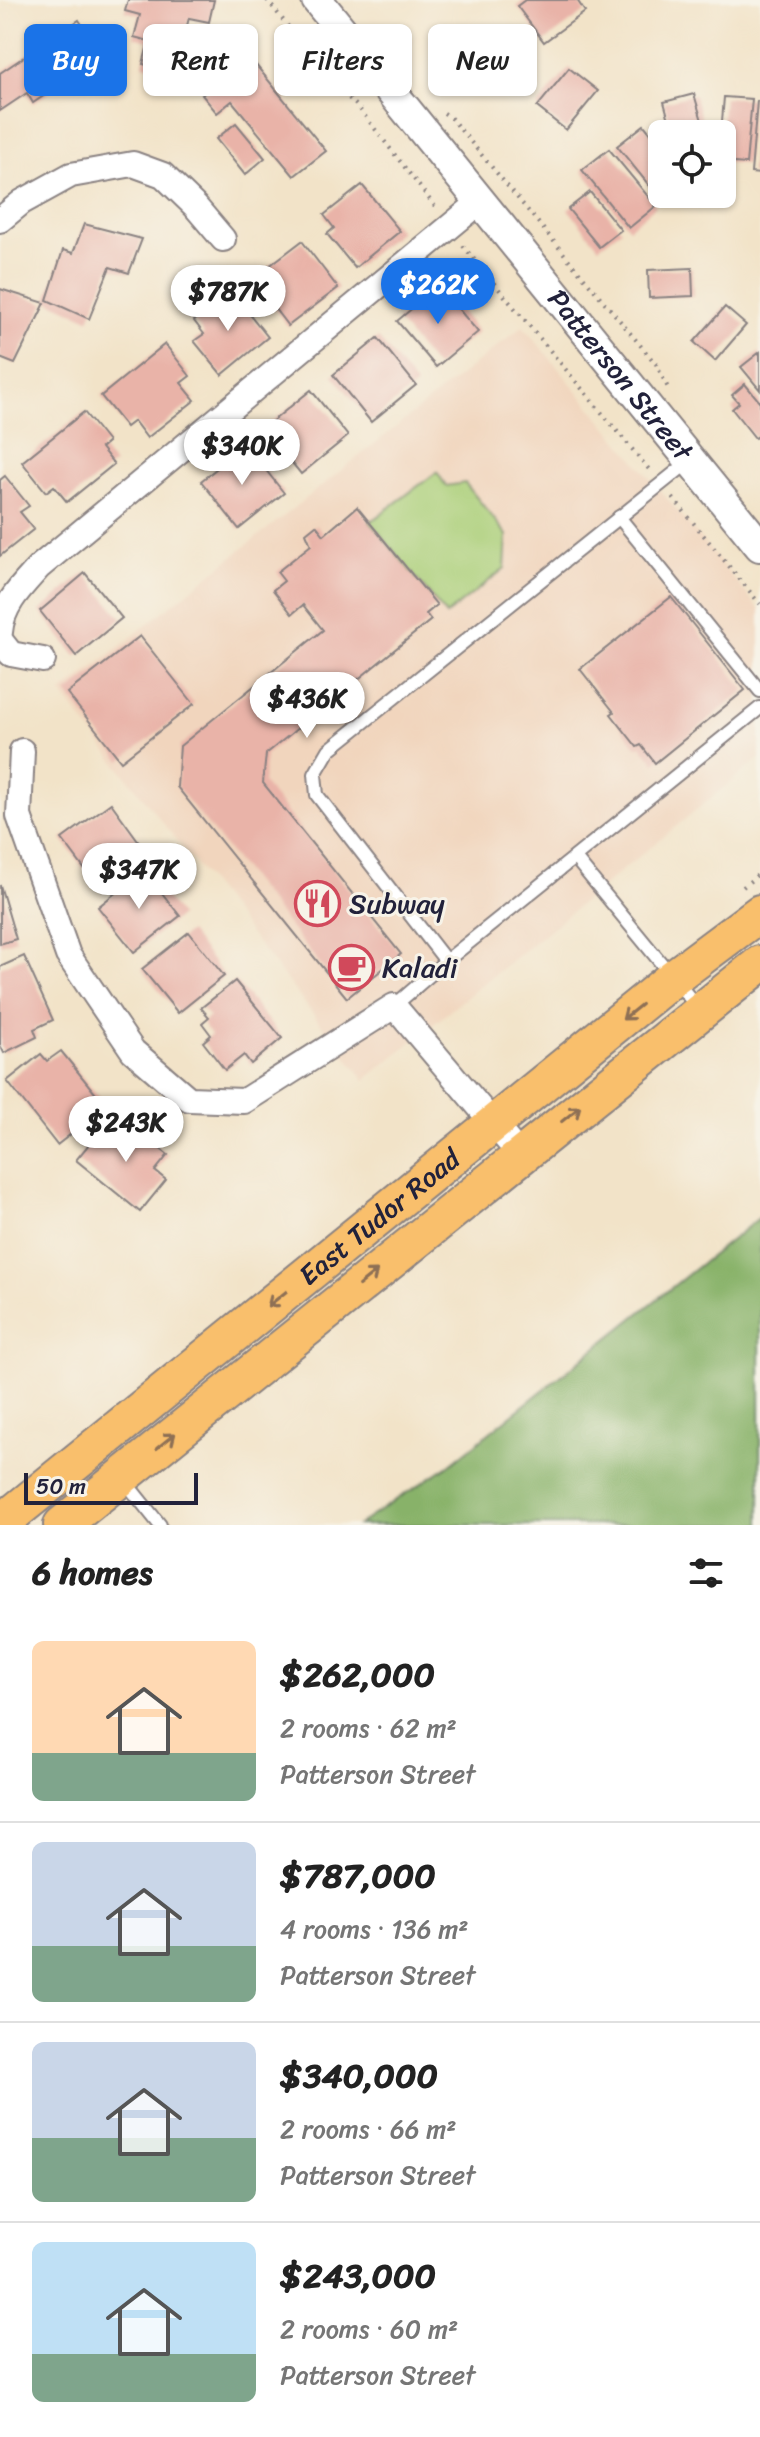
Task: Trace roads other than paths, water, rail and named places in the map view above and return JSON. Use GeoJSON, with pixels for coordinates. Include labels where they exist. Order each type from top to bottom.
{"type":"FeatureCollection","features":[{"type":"Feature","properties":{"kind":"main road","name":"East Tudor Road"},"geometry":{"type":"LineString","coordinates":[[0,1524],[673,978],[760,913]]}},
{"type":"Feature","properties":{"kind":"main road","name":"East Tudor Road"},"geometry":{"type":"LineString","coordinates":[[62,1525],[760,964]]}},
{"type":"Feature","properties":{"kind":"street","name":"Patterson Street"},"geometry":{"type":"LineString","coordinates":[[317,0],[691,460],[756,534]]}},
{"type":"Feature","properties":{"kind":"street"},"geometry":{"type":"LineString","coordinates":[[0,220],[22,202],[71,175],[133,164],[163,175],[223,239]]}},
{"type":"Feature","properties":{"kind":"street"},"geometry":{"type":"LineString","coordinates":[[0,632],[1,619],[15,594],[39,567],[481,201]]}},
{"type":"Feature","properties":{"kind":"street"},"geometry":{"type":"LineString","coordinates":[[0,640],[11,654],[43,660]]}},
{"type":"Feature","properties":{"kind":"street"},"geometry":{"type":"LineString","coordinates":[[22,751],[19,816],[68,955],[133,1051],[189,1099],[244,1101],[394,1006],[520,1155]]}},
{"type":"Feature","properties":{"kind":"lane"},"geometry":{"type":"LineString","coordinates":[[446,961],[317,795],[315,774],[329,750],[691,460]]}},
{"type":"Feature","properties":{"kind":"lane"},"geometry":{"type":"LineString","coordinates":[[619,517],[760,691]]}},
{"type":"Feature","properties":{"kind":"lane"},"geometry":{"type":"LineString","coordinates":[[394,1006],[760,708]]}},
{"type":"Feature","properties":{"kind":"lane"},"geometry":{"type":"LineString","coordinates":[[575,858],[700,1010]]}},
{"type":"Feature","properties":{"kind":"lane"},"geometry":{"type":"LineString","coordinates":[[121,1477],[160,1525]]}},
{"type":"Feature","properties":{"kind":"place","name":"Subway"},"geometry":{"type":"Point","coordinates":[318,903]}},
{"type":"Feature","properties":{"kind":"place","name":"Kaladi"},"geometry":{"type":"Point","coordinates":[351,967]}}]}
